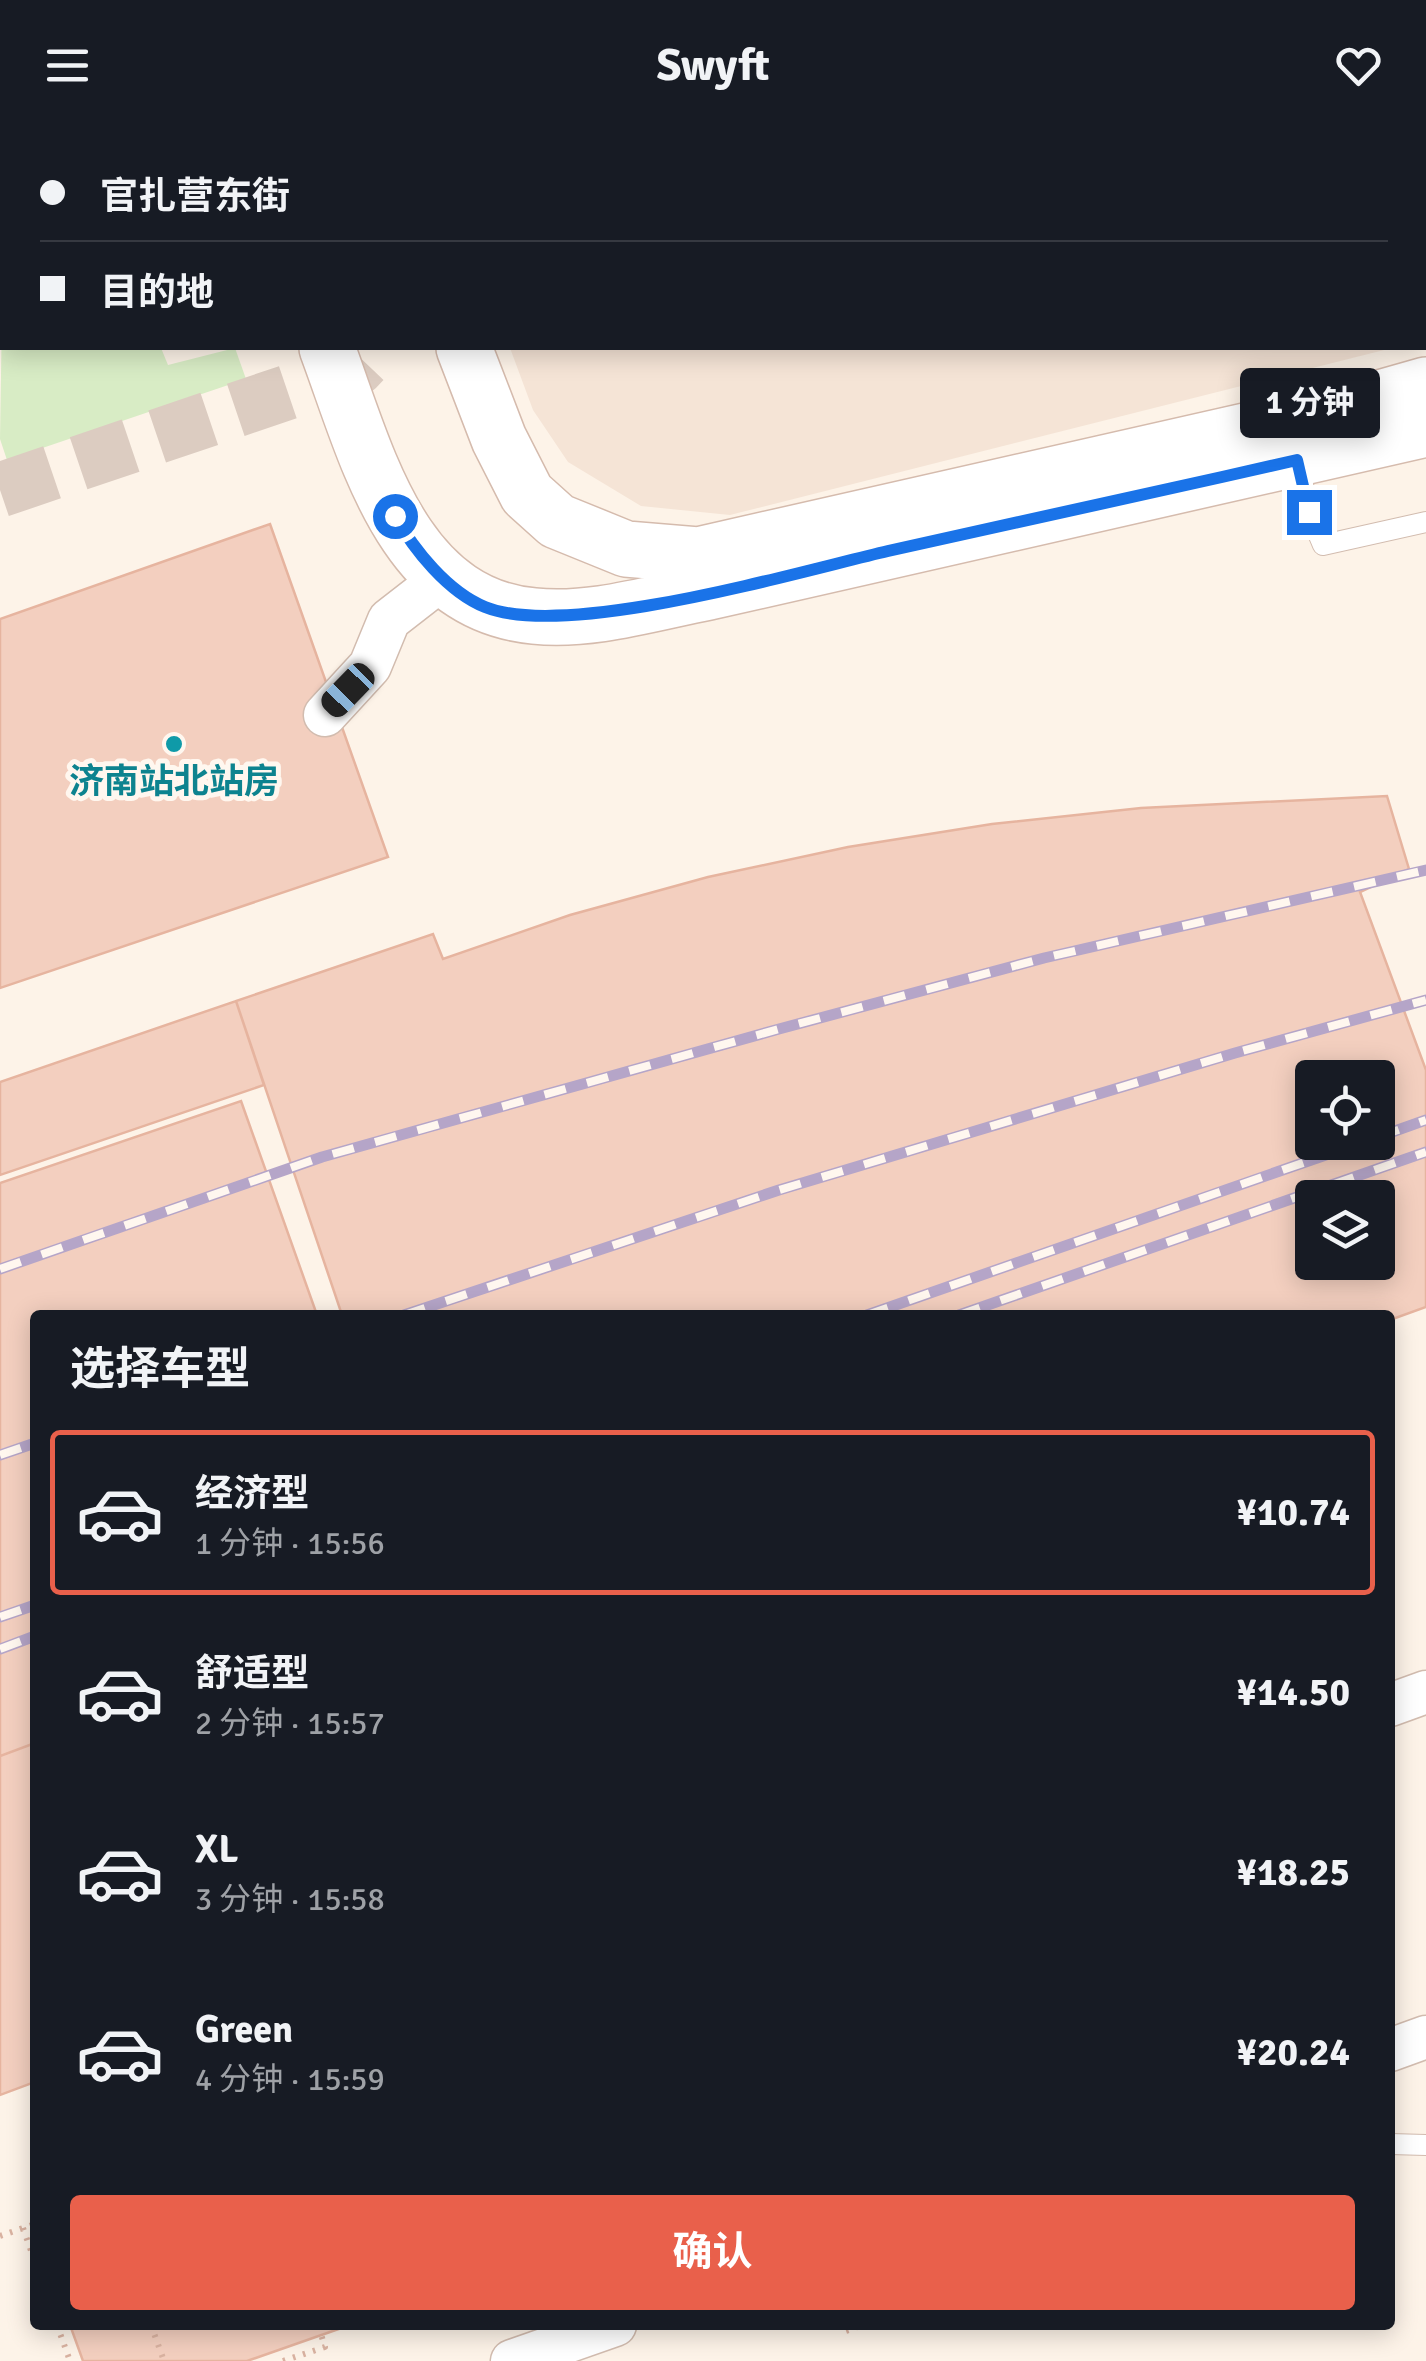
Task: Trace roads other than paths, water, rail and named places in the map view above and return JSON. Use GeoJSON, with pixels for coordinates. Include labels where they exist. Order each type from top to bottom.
{"type":"FeatureCollection","features":[{"type":"Feature","properties":{"kind":"main road"},"geometry":{"type":"LineString","coordinates":[[328,350],[381,490],[410,542],[443,578],[484,607],[535,616],[598,614],[709,592],[1426,430]]}},
{"type":"Feature","properties":{"kind":"main road"},"geometry":{"type":"LineString","coordinates":[[465,350],[499,440],[527,494],[557,521],[626,549],[698,555],[1338,410],[1426,385]]}},
{"type":"Feature","properties":{"kind":"street"},"geometry":{"type":"LineString","coordinates":[[324,714],[370,666],[388,620],[443,578]]}},
{"type":"Feature","properties":{"kind":"street"},"geometry":{"type":"LineString","coordinates":[[1395,1703],[1426,1692]]}},
{"type":"Feature","properties":{"kind":"street"},"geometry":{"type":"LineString","coordinates":[[1395,2048],[1426,2037]]}},
{"type":"Feature","properties":{"kind":"street"},"geometry":{"type":"LineString","coordinates":[[512,2361],[601,2330]]}},
{"type":"Feature","properties":{"kind":"lane"},"geometry":{"type":"LineString","coordinates":[[1297,460],[1309,512],[1323,545],[1426,522]]}},
{"type":"Feature","properties":{"kind":"lane"},"geometry":{"type":"LineString","coordinates":[[1395,2144],[1426,2145]]}},
{"type":"Feature","properties":{"kind":"tunnel"},"geometry":{"type":"LineString","coordinates":[[0,490],[356,369],[374,350]]}},
{"type":"Feature","properties":{"kind":"railway"},"geometry":{"type":"LineString","coordinates":[[0,1269],[322,1157],[779,1029],[1044,958],[1426,870]]}},
{"type":"Feature","properties":{"kind":"railway"},"geometry":{"type":"LineString","coordinates":[[419,1310],[779,1190],[1426,1000]]}},
{"type":"Feature","properties":{"kind":"railway"},"geometry":{"type":"LineString","coordinates":[[1395,1131],[1426,1120]]}},
{"type":"Feature","properties":{"kind":"railway"},"geometry":{"type":"LineString","coordinates":[[973,1310],[1426,1152]]}},
{"type":"Feature","properties":{"kind":"railway"},"geometry":{"type":"LineString","coordinates":[[881,1310],[1311,1160]]}},
{"type":"Feature","properties":{"kind":"railway"},"geometry":{"type":"LineString","coordinates":[[0,1455],[30,1445]]}},
{"type":"Feature","properties":{"kind":"railway"},"geometry":{"type":"LineString","coordinates":[[0,1617],[30,1607]]}},
{"type":"Feature","properties":{"kind":"railway"},"geometry":{"type":"LineString","coordinates":[[0,1649],[30,1638]]}},
{"type":"Feature","properties":{"kind":"place","name":"济南站北站房"},"geometry":{"type":"Point","coordinates":[174,744]}}]}
